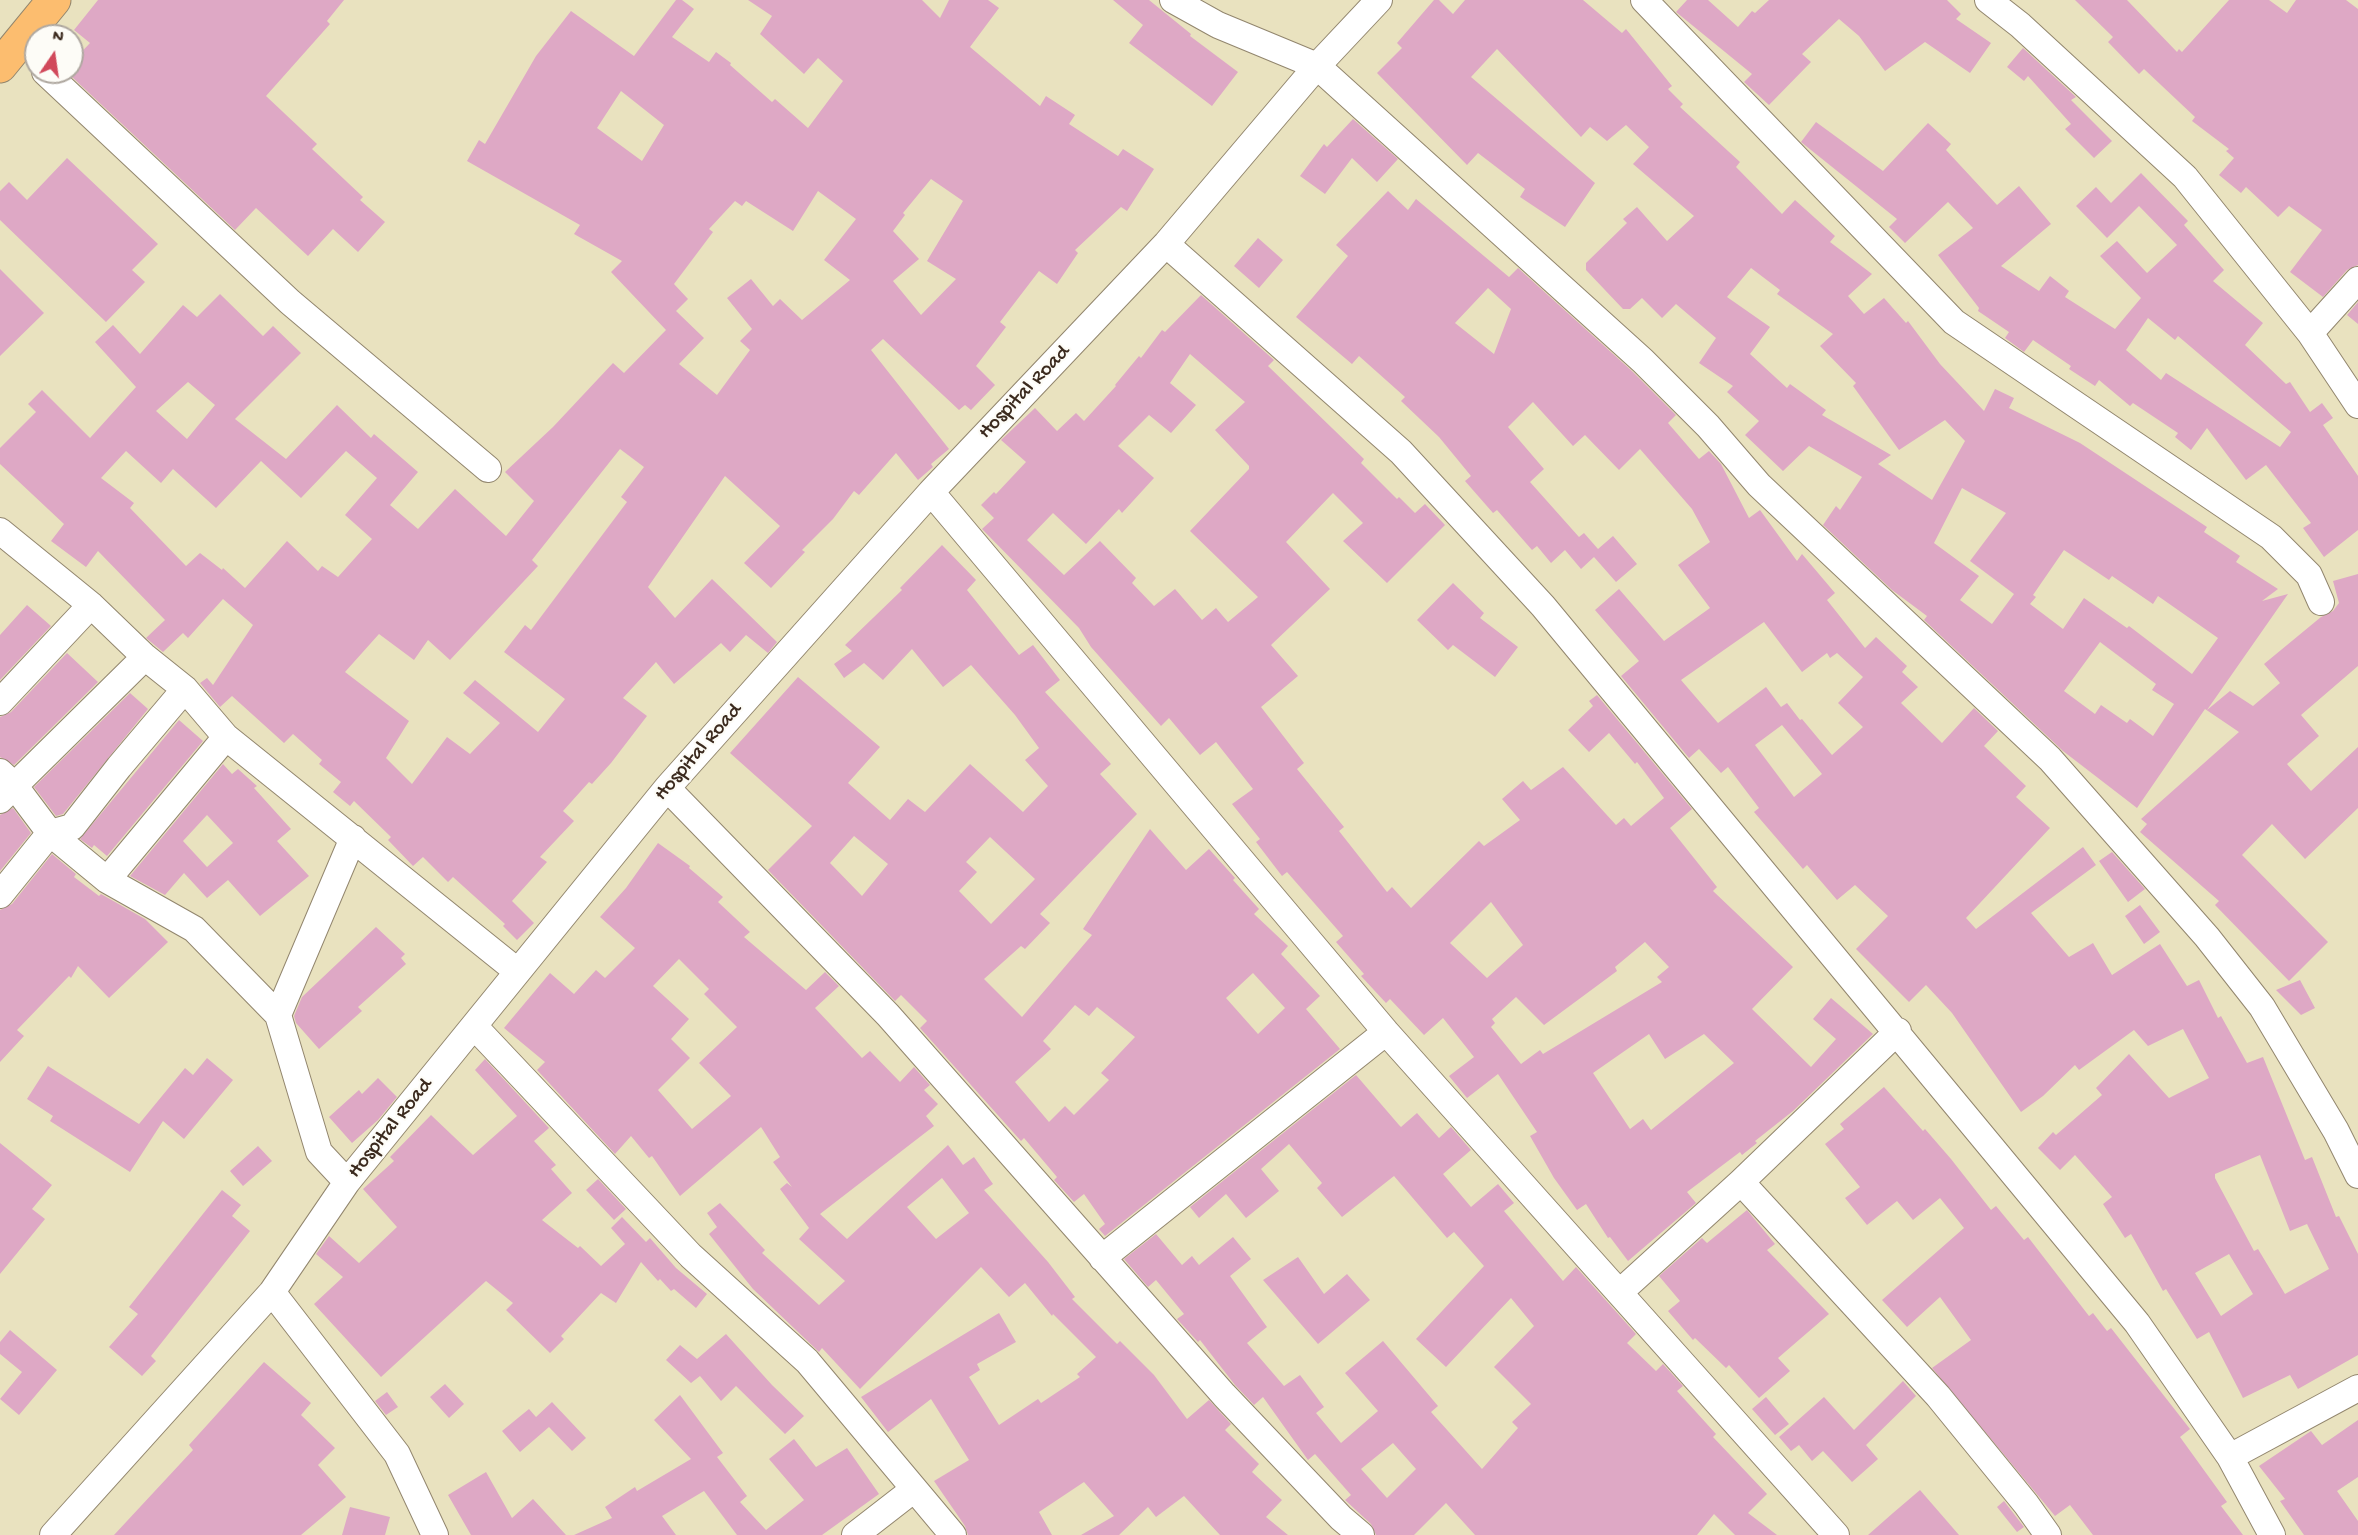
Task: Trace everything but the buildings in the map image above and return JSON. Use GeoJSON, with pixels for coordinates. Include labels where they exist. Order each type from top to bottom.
{"type":"FeatureCollection","features":[{"type":"Feature","properties":{"kind":"highway"},"geometry":{"type":"LineString","coordinates":[[17,58],[54,0]]}},
{"type":"Feature","properties":{"kind":"street"},"geometry":{"type":"LineString","coordinates":[[1173,0],[1218,25],[1317,66],[1643,362],[1708,426],[1759,485],[2050,759],[2207,938],[2262,1007],[2336,1131],[2358,1175]]}},
{"type":"Feature","properties":{"kind":"street","name":"Hospital Road"},"geometry":{"type":"LineString","coordinates":[[53,1535],[272,1292],[347,1182],[667,788],[931,492],[1166,244],[1317,66],[1379,0]]}},
{"type":"Feature","properties":{"kind":"street"},"geometry":{"type":"LineString","coordinates":[[1644,0],[1954,322],[2271,537],[2309,575],[2320,602]]}},
{"type":"Feature","properties":{"kind":"street"},"geometry":{"type":"LineString","coordinates":[[1988,0],[2020,26],[2185,177],[2310,333],[2358,405]]}},
{"type":"Feature","properties":{"kind":"street"},"geometry":{"type":"LineString","coordinates":[[58,84],[290,303],[488,469]]}},
{"type":"Feature","properties":{"kind":"street"},"geometry":{"type":"LineString","coordinates":[[1166,244],[1401,452],[1543,606],[1898,1031],[2137,1323],[2230,1457],[2272,1535]]}},
{"type":"Feature","properties":{"kind":"street"},"geometry":{"type":"LineString","coordinates":[[2310,333],[2358,280]]}},
{"type":"Feature","properties":{"kind":"street"},"geometry":{"type":"LineString","coordinates":[[931,492],[1386,1032],[1836,1535]]}},
{"type":"Feature","properties":{"kind":"street"},"geometry":{"type":"LineString","coordinates":[[0,531],[91,605],[145,657],[185,689],[226,737],[517,971]]}},
{"type":"Feature","properties":{"kind":"street"},"geometry":{"type":"LineString","coordinates":[[0,702],[91,605]]}},
{"type":"Feature","properties":{"kind":"street"},"geometry":{"type":"LineString","coordinates":[[145,657],[78,725],[5,786],[50,833],[107,880],[194,929],[278,1015],[319,1152],[347,1182]]}},
{"type":"Feature","properties":{"kind":"street"},"geometry":{"type":"LineString","coordinates":[[0,895],[50,833],[72,827],[118,767],[185,689]]}},
{"type":"Feature","properties":{"kind":"street"},"geometry":{"type":"LineString","coordinates":[[107,880],[226,737]]}},
{"type":"Feature","properties":{"kind":"street"},"geometry":{"type":"LineString","coordinates":[[667,788],[888,1015],[1224,1395],[1341,1518],[1361,1535]]}},
{"type":"Feature","properties":{"kind":"street"},"geometry":{"type":"LineString","coordinates":[[278,1015],[353,838]]}},
{"type":"Feature","properties":{"kind":"street"},"geometry":{"type":"LineString","coordinates":[[474,1026],[691,1256],[807,1361],[953,1535]]}},
{"type":"Feature","properties":{"kind":"street"},"geometry":{"type":"LineString","coordinates":[[1620,1292],[1742,1182],[1898,1031]]}},
{"type":"Feature","properties":{"kind":"street"},"geometry":{"type":"LineString","coordinates":[[1102,1258],[1386,1032]]}},
{"type":"Feature","properties":{"kind":"street"},"geometry":{"type":"LineString","coordinates":[[1742,1182],[1938,1396],[2026,1504],[2048,1535]]}},
{"type":"Feature","properties":{"kind":"street"},"geometry":{"type":"LineString","coordinates":[[272,1292],[397,1454],[435,1535]]}},
{"type":"Feature","properties":{"kind":"street"},"geometry":{"type":"LineString","coordinates":[[2230,1457],[2358,1388]]}},
{"type":"Feature","properties":{"kind":"street"},"geometry":{"type":"LineString","coordinates":[[855,1535],[914,1490]]}}]}
